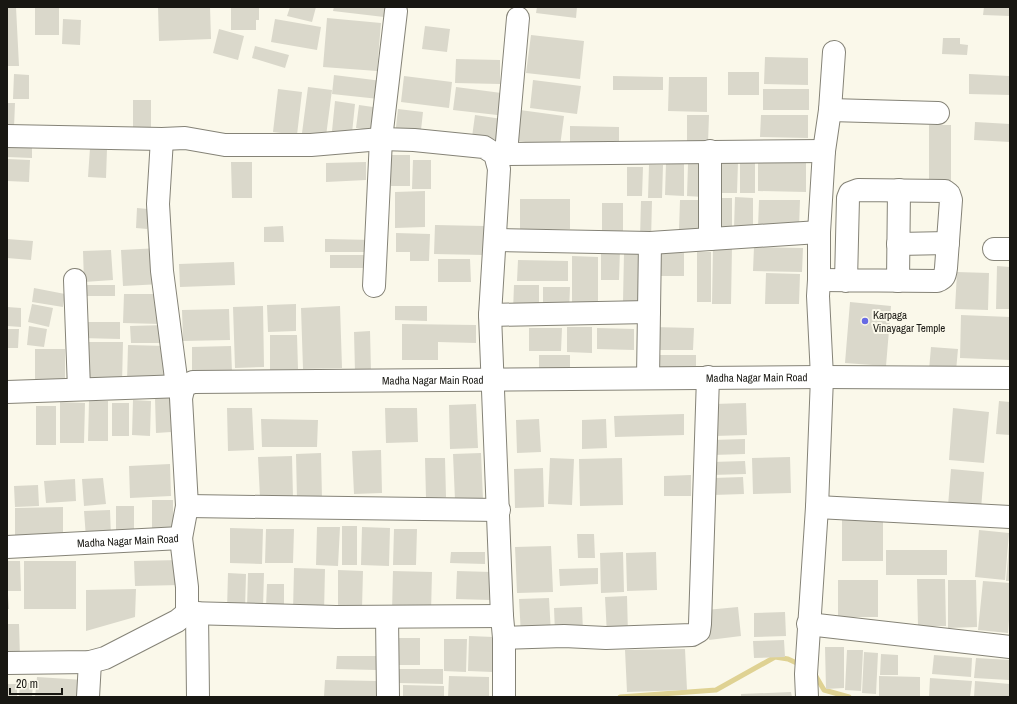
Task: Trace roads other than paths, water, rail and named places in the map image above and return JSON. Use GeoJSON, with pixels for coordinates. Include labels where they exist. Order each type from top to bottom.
{"type":"FeatureCollection","features":[{"type":"Feature","properties":{"kind":"street"},"geometry":{"type":"LineString","coordinates":[[374,286],[381,139],[396,11]]}},
{"type":"Feature","properties":{"kind":"street"},"geometry":{"type":"LineString","coordinates":[[504,697],[504,638],[490,316],[499,169],[518,18]]}},
{"type":"Feature","properties":{"kind":"street"},"geometry":{"type":"LineString","coordinates":[[807,697],[806,664],[817,507],[822,377],[818,296],[819,232],[824,151],[830,110],[834,52]]}},
{"type":"Feature","properties":{"kind":"street"},"geometry":{"type":"LineString","coordinates":[[830,110],[938,113]]}},
{"type":"Feature","properties":{"kind":"street"},"geometry":{"type":"LineString","coordinates":[[7,136],[162,139],[185,138],[225,145],[311,145],[381,139],[484,147],[501,153],[824,151]]}},
{"type":"Feature","properties":{"kind":"street"},"geometry":{"type":"LineString","coordinates":[[7,392],[180,386],[162,271],[158,204],[162,139]]}},
{"type":"Feature","properties":{"kind":"street"},"geometry":{"type":"LineString","coordinates":[[710,151],[710,239]]}},
{"type":"Feature","properties":{"kind":"street"},"geometry":{"type":"LineString","coordinates":[[819,280],[846,281],[937,281],[943,279],[945,276],[951,200],[948,192],[858,190],[850,193],[848,198],[846,281]]}},
{"type":"Feature","properties":{"kind":"street"},"geometry":{"type":"LineString","coordinates":[[898,281],[899,190]]}},
{"type":"Feature","properties":{"kind":"street"},"geometry":{"type":"LineString","coordinates":[[495,240],[650,243],[819,232]]}},
{"type":"Feature","properties":{"kind":"street"},"geometry":{"type":"LineString","coordinates":[[648,378],[650,243]]}},
{"type":"Feature","properties":{"kind":"street"},"geometry":{"type":"LineString","coordinates":[[898,244],[948,244]]}},
{"type":"Feature","properties":{"kind":"street"},"geometry":{"type":"LineString","coordinates":[[75,280],[79,389]]}},
{"type":"Feature","properties":{"kind":"street"},"geometry":{"type":"LineString","coordinates":[[490,316],[649,312]]}},
{"type":"Feature","properties":{"kind":"street"},"geometry":{"type":"LineString","coordinates":[[504,638],[564,636],[606,638],[692,635],[699,631],[708,377]]}},
{"type":"Feature","properties":{"kind":"street","name":"Madha Nagar Main Road"},"geometry":{"type":"LineString","coordinates":[[7,546],[181,538],[187,506],[180,386],[193,382],[708,377],[1010,378]]}},
{"type":"Feature","properties":{"kind":"street"},"geometry":{"type":"LineString","coordinates":[[187,506],[499,510]]}},
{"type":"Feature","properties":{"kind":"street"},"geometry":{"type":"LineString","coordinates":[[817,507],[1010,517]]}},
{"type":"Feature","properties":{"kind":"street"},"geometry":{"type":"LineString","coordinates":[[181,538],[192,613],[198,697]]}},
{"type":"Feature","properties":{"kind":"street"},"geometry":{"type":"LineString","coordinates":[[7,663],[90,662],[112,654],[192,613],[386,618],[502,616]]}},
{"type":"Feature","properties":{"kind":"street"},"geometry":{"type":"LineString","coordinates":[[386,618],[388,697]]}},
{"type":"Feature","properties":{"kind":"street"},"geometry":{"type":"LineString","coordinates":[[808,624],[1010,647]]}},
{"type":"Feature","properties":{"kind":"street"},"geometry":{"type":"LineString","coordinates":[[88,697],[90,662]]}},
{"type":"Feature","properties":{"kind":"waterway"},"geometry":{"type":"LineString","coordinates":[[620,697],[716,690],[775,657],[788,659],[801,665]]}},
{"type":"Feature","properties":{"kind":"waterway"},"geometry":{"type":"LineString","coordinates":[[814,673],[824,690],[849,697]]}},
{"type":"Feature","properties":{"kind":"place","name":"Karpaga Vinayagar Temple"},"geometry":{"type":"Point","coordinates":[865,321]}}]}
